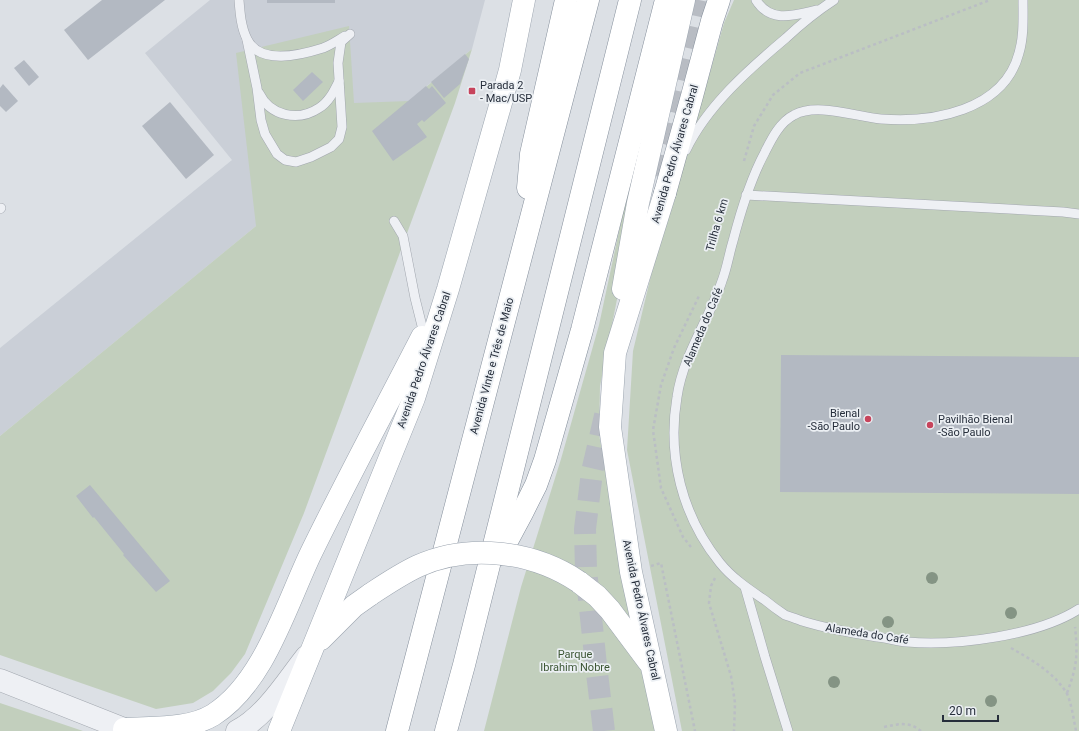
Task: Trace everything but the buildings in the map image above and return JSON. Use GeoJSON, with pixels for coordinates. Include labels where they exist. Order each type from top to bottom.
{"type":"FeatureCollection","features":[{"type":"Feature","properties":{"kind":"main road","name":"Avenida Pedro Álvares Cabral"},"geometry":{"type":"LineString","coordinates":[[279,731],[414,398],[448,289],[510,70],[524,0]]}},
{"type":"Feature","properties":{"kind":"main road"},"geometry":{"type":"LineString","coordinates":[[522,255],[531,154],[566,0]]}},
{"type":"Feature","properties":{"kind":"main road","name":"Avenida Vinte e Três de Maio"},"geometry":{"type":"LineString","coordinates":[[397,731],[434,582],[522,255],[588,0]]}},
{"type":"Feature","properties":{"kind":"main road"},"geometry":{"type":"LineString","coordinates":[[446,731],[464,665],[630,0]]}},
{"type":"Feature","properties":{"kind":"main road"},"geometry":{"type":"LineString","coordinates":[[485,581],[536,485],[545,460],[582,330],[666,0]]}},
{"type":"Feature","properties":{"kind":"main road"},"geometry":{"type":"LineString","coordinates":[[615,353],[616,333],[638,203],[684,0]]}},
{"type":"Feature","properties":{"kind":"main road","name":"Avenida Pedro Álvares Cabral"},"geometry":{"type":"LineString","coordinates":[[666,731],[631,572],[610,427],[615,353],[665,193],[719,0]]}},
{"type":"Feature","properties":{"kind":"main road"},"geometry":{"type":"LineString","coordinates":[[126,730],[194,723],[212,715],[225,706],[241,689],[270,645],[310,554],[448,289]]}},
{"type":"Feature","properties":{"kind":"main road"},"geometry":{"type":"LineString","coordinates":[[314,646],[354,606],[395,578],[419,566],[445,557],[493,553],[534,560],[565,573],[579,582],[610,610],[653,667]]}},
{"type":"Feature","properties":{"kind":"street"},"geometry":{"type":"LineString","coordinates":[[238,731],[268,706],[314,646]]}},
{"type":"Feature","properties":{"kind":"street"},"geometry":{"type":"LineString","coordinates":[[0,680],[126,730]]}},
{"type":"Feature","properties":{"kind":"lane"},"geometry":{"type":"LineString","coordinates":[[239,0],[242,25],[247,40],[257,88],[261,120],[265,134],[271,145],[277,154],[285,160],[296,162],[311,157],[331,147],[339,139],[342,127],[338,63],[341,42],[350,34],[324,48],[291,56],[266,56],[259,52],[247,40]]}},
{"type":"Feature","properties":{"kind":"lane"},"geometry":{"type":"LineString","coordinates":[[756,0],[760,6],[773,15],[790,16],[819,10]]}},
{"type":"Feature","properties":{"kind":"lane"},"geometry":{"type":"LineString","coordinates":[[665,193],[690,140],[734,84],[760,59],[819,10],[834,0]]}},
{"type":"Feature","properties":{"kind":"lane","name":"Alameda do Café"},"geometry":{"type":"LineString","coordinates":[[1023,0],[1023,36],[1019,56],[1010,75],[997,90],[980,103],[950,114],[925,118],[883,119],[819,110],[808,110],[795,114],[779,128],[754,174],[746,196],[722,281],[687,358],[677,396],[674,428],[675,460],[682,495],[698,530],[721,565],[745,587],[787,616],[827,629],[908,642],[952,642],[993,637],[1041,627],[1076,610]]}},
{"type":"Feature","properties":{"kind":"lane"},"geometry":{"type":"LineString","coordinates":[[257,88],[262,100],[271,108],[288,115],[298,116],[320,108],[331,96],[339,80]]}},
{"type":"Feature","properties":{"kind":"lane"},"geometry":{"type":"LineString","coordinates":[[746,196],[1079,214]]}},
{"type":"Feature","properties":{"kind":"lane"},"geometry":{"type":"LineString","coordinates":[[394,221],[403,236],[415,298],[424,334]]}},
{"type":"Feature","properties":{"kind":"lane"},"geometry":{"type":"LineString","coordinates":[[745,587],[788,731]]}},
{"type":"Feature","properties":{"kind":"path"},"geometry":{"type":"LineString","coordinates":[[743,163],[754,126],[773,95],[800,73],[990,0]]}},
{"type":"Feature","properties":{"kind":"path"},"geometry":{"type":"LineString","coordinates":[[692,548],[683,536],[661,488],[653,430],[661,385],[671,356],[701,293]]}},
{"type":"Feature","properties":{"kind":"path"},"geometry":{"type":"LineString","coordinates":[[631,572],[661,563],[695,731]]}},
{"type":"Feature","properties":{"kind":"path"},"geometry":{"type":"LineString","coordinates":[[710,572],[715,578],[711,586],[709,603],[731,676],[735,703],[734,731]]}},
{"type":"Feature","properties":{"kind":"path"},"geometry":{"type":"LineString","coordinates":[[1067,693],[1075,671],[1077,658],[1076,610]]}},
{"type":"Feature","properties":{"kind":"path"},"geometry":{"type":"LineString","coordinates":[[993,637],[1041,666],[1052,675],[1067,693],[1076,731]]}},
{"type":"Feature","properties":{"kind":"path"},"geometry":{"type":"LineString","coordinates":[[884,727],[906,724],[912,725],[921,731]]}},
{"type":"Feature","properties":{"kind":"shaded area"},"geometry":{"type":"Polygon","coordinates":[[[210,0],[485,0],[472,49],[0,436],[0,348],[232,160],[145,53],[210,0]]]}},
{"type":"Feature","properties":{"kind":"green space"},"geometry":{"type":"Polygon","coordinates":[[[734,0],[1079,0],[1079,731],[682,731],[627,450],[633,351],[669,200],[705,90],[724,23],[734,0]]]}},
{"type":"Feature","properties":{"kind":"green space"},"geometry":{"type":"Polygon","coordinates":[[[349,26],[354,103],[409,101],[472,49],[455,103],[304,513],[245,654],[231,673],[213,691],[193,703],[156,709],[0,655],[0,436],[256,226],[236,53],[349,26]]]}},
{"type":"Feature","properties":{"kind":"green space","name":"Parque Ibrahim Nobre"},"geometry":{"type":"Polygon","coordinates":[[[628,189],[638,192],[600,386],[599,434],[609,493],[663,731],[484,731],[521,587],[561,459],[599,325],[628,189]]]}},
{"type":"Feature","properties":{"kind":"green space"},"geometry":{"type":"Polygon","coordinates":[[[0,703],[83,731],[0,731],[0,703]]]}},
{"type":"Feature","properties":{"kind":"tunnel"},"geometry":{"type":"LineString","coordinates":[[660,177],[699,0]]}},
{"type":"Feature","properties":{"kind":"tunnel"},"geometry":{"type":"LineString","coordinates":[[604,731],[586,570],[585,529],[592,472],[607,407]]}},
{"type":"Feature","properties":{"kind":"place","name":"Parada 2 - Mac/USP"},"geometry":{"type":"Point","coordinates":[472,91]}},
{"type":"Feature","properties":{"kind":"place","name":"Bienal -São Paulo"},"geometry":{"type":"Point","coordinates":[868,419]}},
{"type":"Feature","properties":{"kind":"place","name":"Pavilhão Bienal -São Paulo"},"geometry":{"type":"Point","coordinates":[930,425]}}]}
